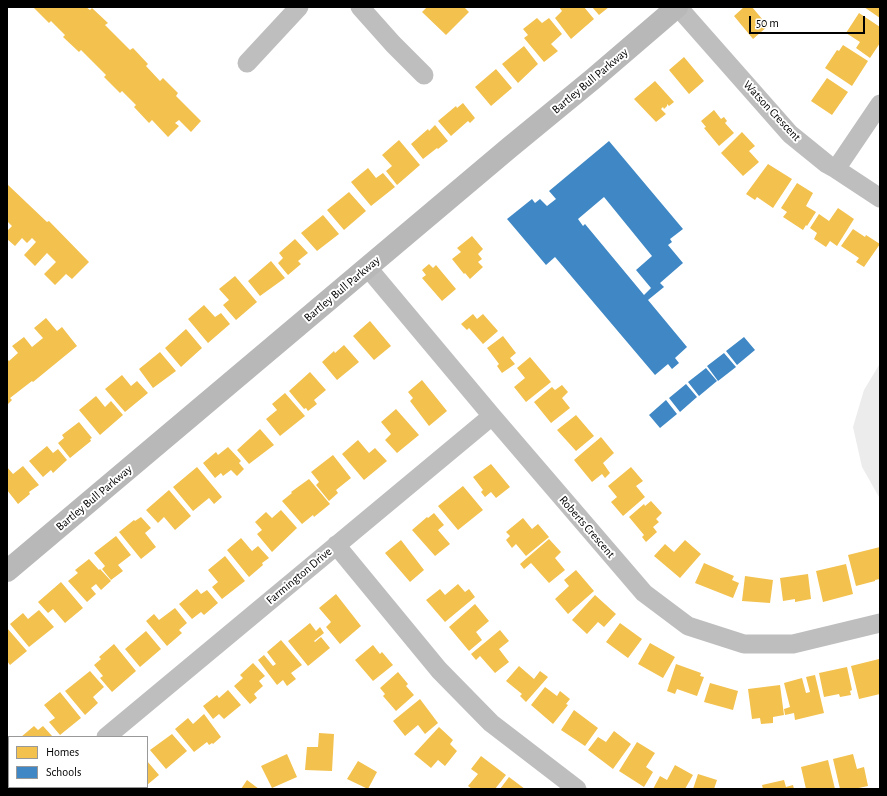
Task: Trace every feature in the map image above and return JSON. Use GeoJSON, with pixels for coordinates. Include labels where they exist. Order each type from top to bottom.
{"type":"FeatureCollection","features":[{"type":"Feature","properties":{"kind":"street"},"geometry":{"type":"LineString","coordinates":[[247,63],[299,7]]}},
{"type":"Feature","properties":{"kind":"street"},"geometry":{"type":"LineString","coordinates":[[360,7],[393,44],[424,75]]}},
{"type":"Feature","properties":{"kind":"street","name":"Watson Crescent"},"geometry":{"type":"LineString","coordinates":[[677,7],[790,134],[827,164],[880,198]]}},
{"type":"Feature","properties":{"kind":"street","name":"Bartley Bull Parkway"},"geometry":{"type":"LineString","coordinates":[[7,571],[677,7]]}},
{"type":"Feature","properties":{"kind":"street"},"geometry":{"type":"LineString","coordinates":[[836,169],[880,104]]}},
{"type":"Feature","properties":{"kind":"street","name":"Roberts Crescent"},"geometry":{"type":"LineString","coordinates":[[368,268],[492,416],[644,593],[688,626],[744,644],[793,644],[880,623]]}},
{"type":"Feature","properties":{"kind":"street","name":"Farmington Drive"},"geometry":{"type":"LineString","coordinates":[[107,736],[492,416]]}},
{"type":"Feature","properties":{"kind":"street"},"geometry":{"type":"LineString","coordinates":[[336,545],[439,670],[491,723],[577,789]]}},
{"type":"Feature","properties":{"kind":"shaded area"},"geometry":{"type":"Polygon","coordinates":[[[879,365],[879,497],[862,467],[853,427],[864,390],[879,365]]]}},
{"type":"Feature","properties":{"kind":"building: Homes"},"geometry":{"type":"Polygon","coordinates":[[[33,7],[86,7],[90,10],[92,8],[108,23],[105,25],[130,50],[133,48],[148,64],[146,66],[160,81],[163,78],[178,93],[176,96],[201,121],[191,132],[179,120],[175,123],[179,126],[168,137],[152,120],[149,123],[134,107],[136,105],[122,91],[120,93],[104,77],[106,75],[81,50],[79,52],[63,37],[65,35],[51,21],[49,23],[33,7]]]}},
{"type":"Feature","properties":{"kind":"building: Homes"},"geometry":{"type":"Polygon","coordinates":[[[427,7],[464,7],[469,12],[446,35],[422,12],[427,7]]]}},
{"type":"Feature","properties":{"kind":"building: Homes"},"geometry":{"type":"Polygon","coordinates":[[[559,7],[584,7],[594,19],[571,39],[555,18],[562,11],[559,7]]]}},
{"type":"Feature","properties":{"kind":"building: Homes"},"geometry":{"type":"Polygon","coordinates":[[[592,7],[609,7],[599,15],[592,7]]]}},
{"type":"Feature","properties":{"kind":"building: Homes"},"geometry":{"type":"Polygon","coordinates":[[[744,7],[752,7],[768,26],[753,39],[734,16],[744,7]]]}},
{"type":"Feature","properties":{"kind":"building: Homes"},"geometry":{"type":"Polygon","coordinates":[[[864,7],[880,7],[880,18],[864,7]]]}},
{"type":"Feature","properties":{"kind":"building: Homes"},"geometry":{"type":"Polygon","coordinates":[[[859,13],[880,27],[880,43],[870,58],[856,48],[860,42],[846,33],[859,13]]]}},
{"type":"Feature","properties":{"kind":"building: Homes"},"geometry":{"type":"Polygon","coordinates":[[[537,18],[542,23],[549,18],[562,34],[551,44],[558,51],[544,62],[524,38],[528,35],[523,29],[537,18]]]}},
{"type":"Feature","properties":{"kind":"building: Homes"},"geometry":{"type":"Polygon","coordinates":[[[843,45],[868,61],[852,86],[825,68],[837,50],[839,51],[843,45]]]}},
{"type":"Feature","properties":{"kind":"building: Homes"},"geometry":{"type":"Polygon","coordinates":[[[524,46],[538,64],[518,83],[502,64],[524,46]]]}},
{"type":"Feature","properties":{"kind":"building: Homes"},"geometry":{"type":"Polygon","coordinates":[[[684,57],[704,81],[689,94],[669,70],[684,57]]]}},
{"type":"Feature","properties":{"kind":"building: Homes"},"geometry":{"type":"Polygon","coordinates":[[[496,69],[512,88],[491,106],[475,87],[496,69]]]}},
{"type":"Feature","properties":{"kind":"building: Homes"},"geometry":{"type":"Polygon","coordinates":[[[827,78],[848,92],[832,115],[811,101],[827,78]]]}},
{"type":"Feature","properties":{"kind":"building: Homes"},"geometry":{"type":"Polygon","coordinates":[[[655,81],[674,102],[669,106],[667,104],[664,109],[663,107],[661,109],[666,114],[656,122],[634,99],[655,81]]]}},
{"type":"Feature","properties":{"kind":"building: Homes"},"geometry":{"type":"Polygon","coordinates":[[[463,103],[475,118],[470,123],[468,121],[451,136],[438,121],[456,106],[457,108],[463,103]]]}},
{"type":"Feature","properties":{"kind":"building: Homes"},"geometry":{"type":"Polygon","coordinates":[[[714,110],[721,119],[724,117],[727,121],[725,123],[734,133],[719,146],[704,128],[706,127],[701,121],[714,110]]]}},
{"type":"Feature","properties":{"kind":"building: Homes"},"geometry":{"type":"Polygon","coordinates":[[[435,125],[448,141],[423,159],[411,144],[428,129],[429,131],[435,125]]]}},
{"type":"Feature","properties":{"kind":"building: Homes"},"geometry":{"type":"Polygon","coordinates":[[[742,132],[755,146],[749,151],[759,162],[743,176],[721,153],[742,132]]]}},
{"type":"Feature","properties":{"kind":"building: Homes"},"geometry":{"type":"Polygon","coordinates":[[[399,140],[420,165],[397,185],[386,171],[392,166],[382,155],[399,140]]]}},
{"type":"Feature","properties":{"kind":"building: Homes"},"geometry":{"type":"Polygon","coordinates":[[[768,164],[792,179],[773,208],[757,197],[755,200],[746,194],[768,164]]]}},
{"type":"Feature","properties":{"kind":"building: Homes"},"geometry":{"type":"Polygon","coordinates":[[[368,168],[376,178],[383,173],[395,187],[371,206],[351,182],[368,168]]]}},
{"type":"Feature","properties":{"kind":"building: Homes"},"geometry":{"type":"Polygon","coordinates":[[[797,183],[813,193],[806,206],[816,212],[803,230],[783,217],[787,212],[781,208],[797,183]]]}},
{"type":"Feature","properties":{"kind":"building: Homes"},"geometry":{"type":"Polygon","coordinates":[[[7,184],[47,222],[49,221],[89,262],[72,279],[66,274],[55,285],[44,274],[56,262],[47,253],[35,266],[24,255],[36,242],[32,238],[27,243],[22,238],[15,246],[7,239],[7,231],[12,226],[7,221],[7,184]]]}},
{"type":"Feature","properties":{"kind":"building: Homes"},"geometry":{"type":"Polygon","coordinates":[[[349,192],[366,211],[344,230],[327,210],[349,192]]]}},
{"type":"Feature","properties":{"kind":"building: Homes"},"geometry":{"type":"Polygon","coordinates":[[[838,208],[854,219],[837,246],[830,241],[826,247],[814,239],[817,233],[810,228],[819,214],[829,221],[838,208]]]}},
{"type":"Feature","properties":{"kind":"building: Homes"},"geometry":{"type":"Polygon","coordinates":[[[323,215],[339,234],[317,251],[301,233],[323,215]]]}},
{"type":"Feature","properties":{"kind":"building: Homes"},"geometry":{"type":"Polygon","coordinates":[[[853,229],[880,244],[864,267],[856,262],[859,258],[841,246],[853,229]]]}},
{"type":"Feature","properties":{"kind":"building: Homes"},"geometry":{"type":"Polygon","coordinates":[[[472,236],[483,249],[478,254],[482,259],[478,262],[483,267],[470,279],[452,259],[461,252],[457,248],[472,236]]]}},
{"type":"Feature","properties":{"kind":"building: Homes"},"geometry":{"type":"Polygon","coordinates":[[[295,239],[308,253],[298,261],[301,264],[288,275],[278,263],[283,258],[279,253],[295,239]]]}},
{"type":"Feature","properties":{"kind":"building: Homes"},"geometry":{"type":"Polygon","coordinates":[[[271,261],[285,278],[260,296],[248,281],[271,261]]]}},
{"type":"Feature","properties":{"kind":"building: Homes"},"geometry":{"type":"Polygon","coordinates":[[[429,264],[433,268],[436,265],[456,289],[442,301],[422,278],[426,275],[422,270],[429,264]]]}},
{"type":"Feature","properties":{"kind":"building: Homes"},"geometry":{"type":"Polygon","coordinates":[[[235,276],[257,302],[236,320],[223,305],[229,300],[219,289],[235,276]]]}},
{"type":"Feature","properties":{"kind":"building: Homes"},"geometry":{"type":"Polygon","coordinates":[[[204,305],[215,317],[221,313],[230,324],[208,343],[188,319],[204,305]]]}},
{"type":"Feature","properties":{"kind":"building: Homes"},"geometry":{"type":"Polygon","coordinates":[[[473,314],[477,319],[483,314],[498,331],[483,344],[469,328],[467,330],[461,324],[473,314]]]}},
{"type":"Feature","properties":{"kind":"building: Homes"},"geometry":{"type":"Polygon","coordinates":[[[46,318],[57,331],[62,327],[77,346],[33,382],[32,381],[10,398],[12,400],[7,405],[7,359],[9,361],[18,353],[12,346],[24,337],[32,347],[43,338],[34,328],[46,318]]]}},
{"type":"Feature","properties":{"kind":"building: Homes"},"geometry":{"type":"Polygon","coordinates":[[[370,321],[391,346],[374,360],[353,336],[370,321]]]}},
{"type":"Feature","properties":{"kind":"building: Homes"},"geometry":{"type":"Polygon","coordinates":[[[186,329],[202,348],[181,367],[165,348],[186,329]]]}},
{"type":"Feature","properties":{"kind":"building: Homes"},"geometry":{"type":"Polygon","coordinates":[[[503,336],[516,353],[510,358],[515,364],[502,373],[497,366],[499,364],[487,348],[503,336]]]}},
{"type":"Feature","properties":{"kind":"building: Homes"},"geometry":{"type":"Polygon","coordinates":[[[344,345],[359,362],[337,380],[322,362],[334,351],[335,353],[344,345]]]}},
{"type":"Feature","properties":{"kind":"building: Homes"},"geometry":{"type":"Polygon","coordinates":[[[160,352],[176,371],[153,388],[139,369],[160,352]]]}},
{"type":"Feature","properties":{"kind":"building: Homes"},"geometry":{"type":"Polygon","coordinates":[[[530,357],[551,382],[526,402],[514,387],[525,378],[517,368],[530,357]]]}},
{"type":"Feature","properties":{"kind":"building: Homes"},"geometry":{"type":"Polygon","coordinates":[[[310,372],[326,390],[314,400],[317,404],[308,411],[306,408],[304,409],[289,391],[310,372]]]}},
{"type":"Feature","properties":{"kind":"building: Homes"},"geometry":{"type":"Polygon","coordinates":[[[122,375],[131,386],[137,381],[148,393],[125,412],[105,389],[122,375]]]}},
{"type":"Feature","properties":{"kind":"building: Homes"},"geometry":{"type":"Polygon","coordinates":[[[422,380],[447,411],[429,426],[410,401],[413,398],[408,392],[422,380]]]}},
{"type":"Feature","properties":{"kind":"building: Homes"},"geometry":{"type":"Polygon","coordinates":[[[562,385],[568,392],[562,398],[570,408],[551,423],[534,402],[552,387],[555,390],[562,385]]]}},
{"type":"Feature","properties":{"kind":"building: Homes"},"geometry":{"type":"Polygon","coordinates":[[[285,393],[305,416],[280,436],[266,419],[277,410],[272,404],[285,393]]]}},
{"type":"Feature","properties":{"kind":"building: Homes"},"geometry":{"type":"Polygon","coordinates":[[[96,396],[105,407],[111,401],[123,415],[100,435],[79,410],[96,396]]]}},
{"type":"Feature","properties":{"kind":"building: Homes"},"geometry":{"type":"Polygon","coordinates":[[[396,409],[419,435],[397,453],[385,440],[391,434],[381,422],[396,409]]]}},
{"type":"Feature","properties":{"kind":"building: Homes"},"geometry":{"type":"Polygon","coordinates":[[[576,415],[594,436],[576,451],[557,430],[576,415]]]}},
{"type":"Feature","properties":{"kind":"building: Homes"},"geometry":{"type":"Polygon","coordinates":[[[79,422],[92,438],[90,439],[91,441],[70,458],[58,443],[64,438],[62,435],[79,422]]]}},
{"type":"Feature","properties":{"kind":"building: Homes"},"geometry":{"type":"Polygon","coordinates":[[[260,429],[274,445],[249,464],[237,450],[260,429]]]}},
{"type":"Feature","properties":{"kind":"building: Homes"},"geometry":{"type":"Polygon","coordinates":[[[601,437],[614,453],[603,463],[610,473],[605,478],[602,474],[592,482],[574,460],[601,437]]]}},
{"type":"Feature","properties":{"kind":"building: Homes"},"geometry":{"type":"Polygon","coordinates":[[[358,440],[369,453],[375,448],[387,461],[364,480],[342,454],[358,440]]]}},
{"type":"Feature","properties":{"kind":"building: Homes"},"geometry":{"type":"Polygon","coordinates":[[[47,446],[53,453],[58,449],[67,460],[53,473],[51,470],[43,477],[29,461],[47,446]]]}},
{"type":"Feature","properties":{"kind":"building: Homes"},"geometry":{"type":"Polygon","coordinates":[[[228,447],[241,461],[239,463],[244,469],[237,476],[231,470],[223,476],[221,473],[215,478],[203,463],[216,452],[218,455],[228,447]]]}},
{"type":"Feature","properties":{"kind":"building: Homes"},"geometry":{"type":"Polygon","coordinates":[[[333,455],[351,478],[336,490],[338,493],[329,501],[316,485],[319,482],[311,472],[333,455]]]}},
{"type":"Feature","properties":{"kind":"building: Homes"},"geometry":{"type":"Polygon","coordinates":[[[491,464],[510,487],[496,498],[491,492],[485,497],[481,492],[483,490],[473,477],[491,464]]]}},
{"type":"Feature","properties":{"kind":"building: Homes"},"geometry":{"type":"Polygon","coordinates":[[[23,466],[39,485],[29,492],[30,494],[18,504],[7,490],[7,467],[13,474],[23,466]]]}},
{"type":"Feature","properties":{"kind":"building: Homes"},"geometry":{"type":"Polygon","coordinates":[[[197,467],[222,497],[214,504],[209,498],[193,511],[173,487],[197,467]]]}},
{"type":"Feature","properties":{"kind":"building: Homes"},"geometry":{"type":"Polygon","coordinates":[[[631,467],[643,481],[636,486],[645,497],[623,516],[611,502],[617,497],[608,486],[631,467]]]}},
{"type":"Feature","properties":{"kind":"building: Homes"},"geometry":{"type":"Polygon","coordinates":[[[309,479],[330,504],[314,517],[313,515],[302,524],[282,501],[292,493],[291,492],[309,479]]]}},
{"type":"Feature","properties":{"kind":"building: Homes"},"geometry":{"type":"Polygon","coordinates":[[[463,486],[483,510],[458,530],[438,506],[463,486]]]}},
{"type":"Feature","properties":{"kind":"building: Homes"},"geometry":{"type":"Polygon","coordinates":[[[169,490],[191,516],[175,530],[164,517],[158,523],[146,510],[169,490]]]}},
{"type":"Feature","properties":{"kind":"building: Homes"},"geometry":{"type":"Polygon","coordinates":[[[651,501],[662,513],[656,519],[659,522],[653,527],[657,532],[646,542],[642,537],[644,535],[629,517],[644,504],[645,506],[651,501]]]}},
{"type":"Feature","properties":{"kind":"building: Homes"},"geometry":{"type":"Polygon","coordinates":[[[281,510],[297,528],[272,552],[257,534],[262,530],[255,522],[266,512],[272,518],[281,510]]]}},
{"type":"Feature","properties":{"kind":"building: Homes"},"geometry":{"type":"Polygon","coordinates":[[[434,513],[444,525],[438,530],[450,544],[435,556],[412,530],[434,513]]]}},
{"type":"Feature","properties":{"kind":"building: Homes"},"geometry":{"type":"Polygon","coordinates":[[[141,517],[151,528],[145,533],[156,547],[141,559],[119,532],[134,520],[135,521],[141,517]]]}},
{"type":"Feature","properties":{"kind":"building: Homes"},"geometry":{"type":"Polygon","coordinates":[[[523,518],[532,529],[538,524],[549,537],[526,556],[516,544],[512,548],[506,540],[510,536],[506,532],[523,518]]]}},
{"type":"Feature","properties":{"kind":"building: Homes"},"geometry":{"type":"Polygon","coordinates":[[[116,536],[131,555],[118,565],[123,571],[111,580],[102,569],[105,566],[94,553],[116,536]]]}},
{"type":"Feature","properties":{"kind":"building: Homes"},"geometry":{"type":"Polygon","coordinates":[[[241,538],[252,551],[258,546],[269,558],[249,577],[227,550],[241,538]]]}},
{"type":"Feature","properties":{"kind":"building: Homes"},"geometry":{"type":"Polygon","coordinates":[[[549,539],[561,552],[555,558],[565,570],[549,583],[531,563],[524,569],[520,564],[549,539]]]}},
{"type":"Feature","properties":{"kind":"building: Homes"},"geometry":{"type":"Polygon","coordinates":[[[401,540],[424,570],[410,582],[385,553],[401,540]]]}},
{"type":"Feature","properties":{"kind":"building: Homes"},"geometry":{"type":"Polygon","coordinates":[[[685,540],[701,554],[680,578],[654,556],[665,544],[674,552],[685,540]]]}},
{"type":"Feature","properties":{"kind":"building: Homes"},"geometry":{"type":"Polygon","coordinates":[[[880,547],[880,579],[856,586],[848,555],[880,547]]]}},
{"type":"Feature","properties":{"kind":"building: Homes"},"geometry":{"type":"Polygon","coordinates":[[[225,556],[245,581],[222,599],[212,587],[218,582],[208,570],[225,556]]]}},
{"type":"Feature","properties":{"kind":"building: Homes"},"geometry":{"type":"Polygon","coordinates":[[[89,559],[111,581],[101,590],[96,584],[91,588],[96,594],[87,602],[68,581],[78,573],[75,570],[89,559]]]}},
{"type":"Feature","properties":{"kind":"building: Homes"},"geometry":{"type":"Polygon","coordinates":[[[704,563],[734,576],[732,580],[739,583],[733,598],[695,583],[704,563]]]}},
{"type":"Feature","properties":{"kind":"building: Homes"},"geometry":{"type":"Polygon","coordinates":[[[846,564],[853,594],[823,602],[816,571],[846,564]]]}},
{"type":"Feature","properties":{"kind":"building: Homes"},"geometry":{"type":"Polygon","coordinates":[[[576,570],[594,591],[568,614],[555,599],[569,586],[564,580],[576,570]]]}},
{"type":"Feature","properties":{"kind":"building: Homes"},"geometry":{"type":"Polygon","coordinates":[[[808,574],[811,599],[795,602],[795,599],[783,601],[780,578],[808,574]]]}},
{"type":"Feature","properties":{"kind":"building: Homes"},"geometry":{"type":"Polygon","coordinates":[[[745,576],[773,580],[770,603],[742,601],[745,576]]]}},
{"type":"Feature","properties":{"kind":"building: Homes"},"geometry":{"type":"Polygon","coordinates":[[[61,582],[83,608],[65,623],[53,609],[48,613],[38,602],[61,582]]]}},
{"type":"Feature","properties":{"kind":"building: Homes"},"geometry":{"type":"Polygon","coordinates":[[[458,584],[465,592],[469,589],[475,597],[445,622],[426,600],[440,589],[445,595],[458,584]]]}},
{"type":"Feature","properties":{"kind":"building: Homes"},"geometry":{"type":"Polygon","coordinates":[[[197,589],[201,594],[207,590],[218,603],[204,615],[201,612],[192,619],[179,604],[197,589]]]}},
{"type":"Feature","properties":{"kind":"building: Homes"},"geometry":{"type":"Polygon","coordinates":[[[336,594],[361,626],[340,644],[326,627],[331,622],[319,608],[336,594]]]}},
{"type":"Feature","properties":{"kind":"building: Homes"},"geometry":{"type":"Polygon","coordinates":[[[595,595],[616,614],[604,627],[598,622],[587,634],[572,620],[595,595]]]}},
{"type":"Feature","properties":{"kind":"building: Homes"},"geometry":{"type":"Polygon","coordinates":[[[475,604],[489,621],[476,632],[482,640],[469,651],[449,627],[475,604]]]}},
{"type":"Feature","properties":{"kind":"building: Homes"},"geometry":{"type":"Polygon","coordinates":[[[175,608],[187,623],[179,630],[182,633],[167,646],[146,621],[154,614],[159,620],[175,608]]]}},
{"type":"Feature","properties":{"kind":"building: Homes"},"geometry":{"type":"Polygon","coordinates":[[[39,610],[54,627],[29,647],[10,624],[23,613],[28,619],[39,610]]]}},
{"type":"Feature","properties":{"kind":"building: Homes"},"geometry":{"type":"Polygon","coordinates":[[[310,623],[316,631],[320,627],[324,633],[314,641],[315,642],[321,637],[330,648],[308,666],[288,641],[310,623]]]}},
{"type":"Feature","properties":{"kind":"building: Homes"},"geometry":{"type":"Polygon","coordinates":[[[620,623],[642,639],[628,658],[606,642],[620,623]]]}},
{"type":"Feature","properties":{"kind":"building: Homes"},"geometry":{"type":"Polygon","coordinates":[[[7,628],[27,651],[10,665],[7,661],[7,628]]]}},
{"type":"Feature","properties":{"kind":"building: Homes"},"geometry":{"type":"Polygon","coordinates":[[[500,630],[509,641],[499,649],[509,662],[495,673],[480,656],[476,660],[471,654],[500,630]]]}},
{"type":"Feature","properties":{"kind":"building: Homes"},"geometry":{"type":"Polygon","coordinates":[[[146,631],[161,649],[140,667],[125,649],[146,631]]]}},
{"type":"Feature","properties":{"kind":"building: Homes"},"geometry":{"type":"Polygon","coordinates":[[[281,640],[302,665],[291,673],[296,679],[287,686],[283,680],[277,685],[258,660],[264,655],[273,666],[276,664],[267,652],[281,640]]]}},
{"type":"Feature","properties":{"kind":"building: Homes"},"geometry":{"type":"Polygon","coordinates":[[[650,643],[675,657],[663,678],[638,664],[650,643]]]}},
{"type":"Feature","properties":{"kind":"building: Homes"},"geometry":{"type":"Polygon","coordinates":[[[114,644],[136,671],[112,692],[100,678],[103,676],[94,665],[101,659],[99,657],[114,644]]]}},
{"type":"Feature","properties":{"kind":"building: Homes"},"geometry":{"type":"Polygon","coordinates":[[[373,645],[380,654],[382,652],[393,665],[373,681],[355,660],[373,645]]]}},
{"type":"Feature","properties":{"kind":"building: Homes"},"geometry":{"type":"Polygon","coordinates":[[[879,659],[880,694],[859,699],[851,666],[879,659]]]}},
{"type":"Feature","properties":{"kind":"building: Homes"},"geometry":{"type":"Polygon","coordinates":[[[253,663],[265,676],[259,681],[263,686],[254,694],[257,698],[250,704],[234,686],[243,678],[240,675],[253,663]]]}},
{"type":"Feature","properties":{"kind":"building: Homes"},"geometry":{"type":"Polygon","coordinates":[[[676,664],[701,673],[700,676],[704,677],[697,696],[677,689],[675,694],[667,691],[676,664]]]}},
{"type":"Feature","properties":{"kind":"building: Homes"},"geometry":{"type":"Polygon","coordinates":[[[519,666],[534,679],[540,671],[548,677],[526,702],[520,696],[522,694],[506,681],[519,666]]]}},
{"type":"Feature","properties":{"kind":"building: Homes"},"geometry":{"type":"Polygon","coordinates":[[[847,667],[852,690],[850,691],[851,695],[840,697],[839,694],[824,697],[819,673],[847,667]]]}},
{"type":"Feature","properties":{"kind":"building: Homes"},"geometry":{"type":"Polygon","coordinates":[[[90,671],[104,687],[93,697],[98,703],[85,715],[65,691],[90,671]]]}},
{"type":"Feature","properties":{"kind":"building: Homes"},"geometry":{"type":"Polygon","coordinates":[[[398,672],[408,684],[406,686],[414,695],[396,711],[383,696],[385,694],[380,688],[398,672]]]}},
{"type":"Feature","properties":{"kind":"building: Homes"},"geometry":{"type":"Polygon","coordinates":[[[815,675],[824,713],[795,720],[794,713],[785,715],[784,709],[790,707],[784,683],[802,678],[806,693],[810,692],[806,677],[815,675]]]}},
{"type":"Feature","properties":{"kind":"building: Homes"},"geometry":{"type":"Polygon","coordinates":[[[710,683],[738,691],[733,710],[704,702],[710,683]]]}},
{"type":"Feature","properties":{"kind":"building: Homes"},"geometry":{"type":"Polygon","coordinates":[[[780,685],[784,715],[773,717],[773,723],[761,724],[760,718],[752,719],[748,689],[780,685]]]}},
{"type":"Feature","properties":{"kind":"building: Homes"},"geometry":{"type":"Polygon","coordinates":[[[545,687],[557,696],[560,691],[570,699],[566,704],[568,705],[553,724],[531,705],[545,687]]]}},
{"type":"Feature","properties":{"kind":"building: Homes"},"geometry":{"type":"Polygon","coordinates":[[[228,690],[241,705],[224,719],[219,714],[213,719],[203,706],[217,695],[219,698],[228,690]]]}},
{"type":"Feature","properties":{"kind":"building: Homes"},"geometry":{"type":"Polygon","coordinates":[[[60,692],[81,718],[60,735],[49,722],[55,718],[44,705],[60,692]]]}},
{"type":"Feature","properties":{"kind":"building: Homes"},"geometry":{"type":"Polygon","coordinates":[[[420,699],[438,723],[425,734],[418,725],[405,736],[393,721],[420,699]]]}},
{"type":"Feature","properties":{"kind":"building: Homes"},"geometry":{"type":"Polygon","coordinates":[[[574,710],[598,728],[585,746],[561,730],[574,710]]]}},
{"type":"Feature","properties":{"kind":"building: Homes"},"geometry":{"type":"Polygon","coordinates":[[[204,714],[221,737],[213,744],[212,743],[209,745],[207,742],[194,752],[175,729],[188,718],[193,724],[204,714]]]}},
{"type":"Feature","properties":{"kind":"building: Homes"},"geometry":{"type":"Polygon","coordinates":[[[34,726],[38,730],[43,726],[52,736],[22,736],[34,726]]]}},
{"type":"Feature","properties":{"kind":"building: Homes"},"geometry":{"type":"Polygon","coordinates":[[[439,727],[453,740],[450,744],[457,751],[445,766],[438,760],[431,768],[414,754],[439,727]]]}},
{"type":"Feature","properties":{"kind":"building: Homes"},"geometry":{"type":"Polygon","coordinates":[[[614,731],[631,744],[613,769],[588,750],[598,737],[606,742],[614,731]]]}},
{"type":"Feature","properties":{"kind":"building: Homes"},"geometry":{"type":"Polygon","coordinates":[[[319,733],[334,734],[332,771],[305,770],[307,747],[318,747],[319,733]]]}},
{"type":"Feature","properties":{"kind":"building: Homes"},"geometry":{"type":"Polygon","coordinates":[[[172,734],[187,751],[166,769],[150,750],[172,734]]]}},
{"type":"Feature","properties":{"kind":"building: Homes"},"geometry":{"type":"Polygon","coordinates":[[[637,742],[655,753],[646,767],[653,772],[644,787],[619,771],[637,742]]]}},
{"type":"Feature","properties":{"kind":"building: Homes"},"geometry":{"type":"Polygon","coordinates":[[[8,747],[7,780],[7,748],[8,747]]]}},
{"type":"Feature","properties":{"kind":"building: Homes"},"geometry":{"type":"Polygon","coordinates":[[[287,754],[297,777],[272,788],[261,766],[287,754]]]}},
{"type":"Feature","properties":{"kind":"building: Homes"},"geometry":{"type":"Polygon","coordinates":[[[853,754],[857,769],[864,767],[868,786],[854,789],[840,789],[833,759],[853,754]]]}},
{"type":"Feature","properties":{"kind":"building: Homes"},"geometry":{"type":"Polygon","coordinates":[[[481,756],[506,775],[495,789],[472,789],[468,786],[478,774],[471,769],[481,756]]]}},
{"type":"Feature","properties":{"kind":"building: Homes"},"geometry":{"type":"Polygon","coordinates":[[[828,760],[835,789],[806,789],[801,767],[828,760]]]}},
{"type":"Feature","properties":{"kind":"building: Homes"},"geometry":{"type":"Polygon","coordinates":[[[358,761],[377,772],[368,789],[347,779],[358,761]]]}},
{"type":"Feature","properties":{"kind":"building: Homes"},"geometry":{"type":"Polygon","coordinates":[[[148,762],[159,775],[148,784],[148,762]]]}},
{"type":"Feature","properties":{"kind":"building: Homes"},"geometry":{"type":"Polygon","coordinates":[[[675,765],[693,775],[685,789],[653,789],[660,776],[667,780],[675,765]]]}},
{"type":"Feature","properties":{"kind":"building: Homes"},"geometry":{"type":"Polygon","coordinates":[[[698,774],[717,780],[714,789],[693,789],[698,774]]]}},
{"type":"Feature","properties":{"kind":"building: Homes"},"geometry":{"type":"Polygon","coordinates":[[[509,777],[525,789],[500,789],[509,777]]]}},
{"type":"Feature","properties":{"kind":"building: Homes"},"geometry":{"type":"Polygon","coordinates":[[[247,780],[259,789],[241,789],[247,780]]]}},
{"type":"Feature","properties":{"kind":"building: Homes"},"geometry":{"type":"Polygon","coordinates":[[[784,780],[786,787],[793,785],[794,789],[763,789],[762,785],[784,780]]]}},
{"type":"Feature","properties":{"kind":"building: Homes"},"geometry":{"type":"Polygon","coordinates":[[[127,788],[128,789],[103,789],[127,788]]]}},
{"type":"Feature","properties":{"kind":"building: Schools"},"geometry":{"type":"Polygon","coordinates":[[[609,141],[683,229],[670,239],[672,242],[668,245],[683,263],[660,283],[664,287],[648,300],[687,347],[675,358],[679,363],[672,369],[668,364],[655,375],[555,257],[546,265],[507,219],[532,199],[535,203],[540,199],[547,206],[556,199],[549,191],[609,141]],[[604,197],[578,219],[583,226],[585,224],[644,295],[651,288],[636,270],[652,256],[604,197]]]}},
{"type":"Feature","properties":{"kind":"building: Schools"},"geometry":{"type":"Polygon","coordinates":[[[744,337],[755,350],[737,365],[726,351],[744,337]]]}},
{"type":"Feature","properties":{"kind":"building: Schools"},"geometry":{"type":"Polygon","coordinates":[[[724,353],[736,367],[718,381],[707,366],[724,353]]]}},
{"type":"Feature","properties":{"kind":"building: Schools"},"geometry":{"type":"Polygon","coordinates":[[[706,368],[717,381],[699,396],[688,382],[706,368]]]}},
{"type":"Feature","properties":{"kind":"building: Schools"},"geometry":{"type":"Polygon","coordinates":[[[686,384],[697,397],[680,412],[669,398],[686,384]]]}},
{"type":"Feature","properties":{"kind":"building: Schools"},"geometry":{"type":"Polygon","coordinates":[[[666,400],[677,414],[660,428],[649,415],[666,400]]]}}]}
